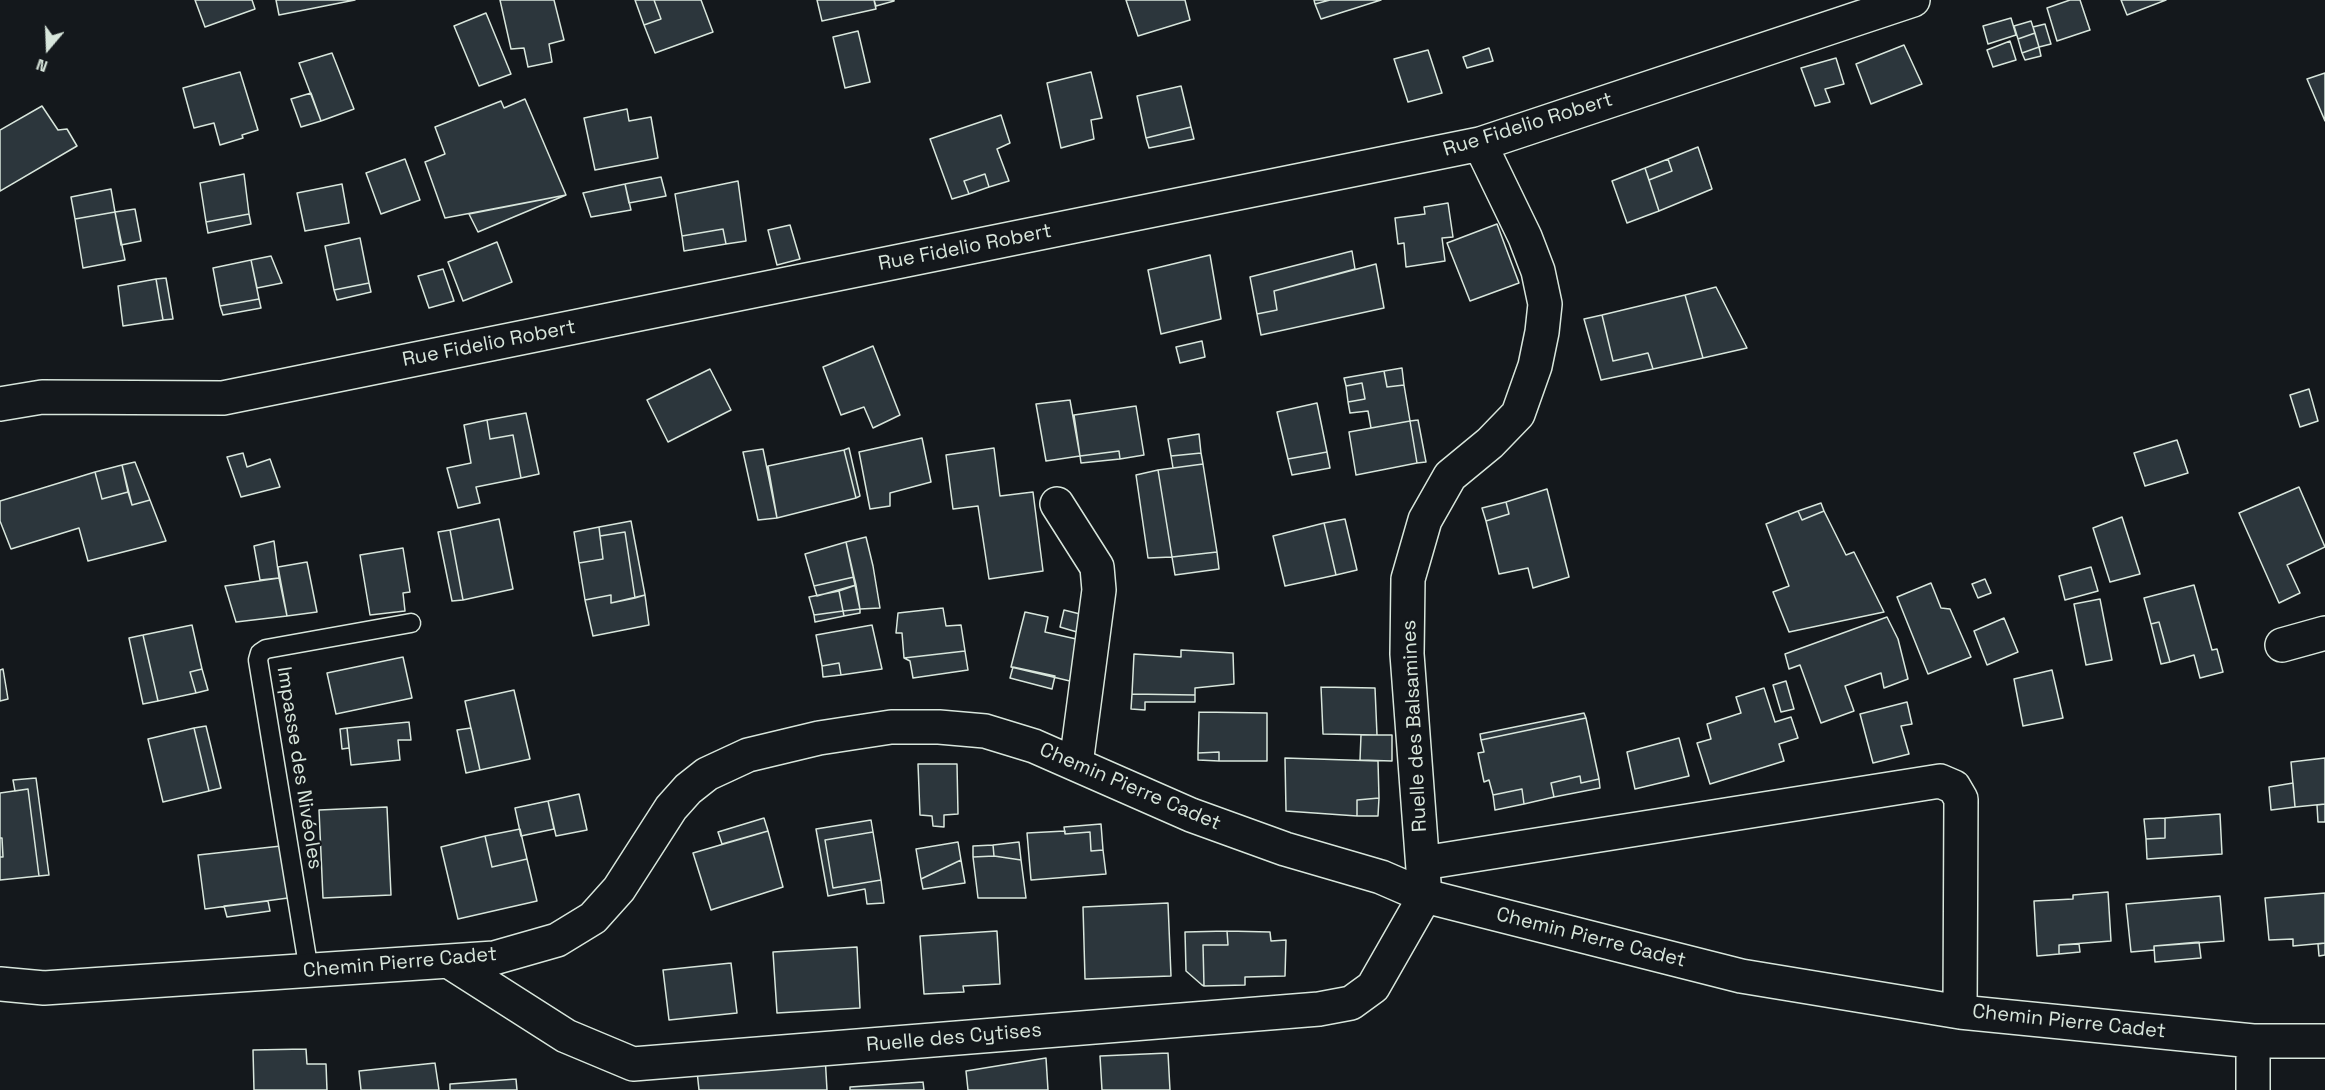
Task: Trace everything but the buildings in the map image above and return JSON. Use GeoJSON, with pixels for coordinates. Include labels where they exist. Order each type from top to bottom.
{"type":"FeatureCollection","features":[{"type":"Feature","properties":{"kind":"street","name":"Rue Fidelio Robert"},"geometry":{"type":"LineString","coordinates":[[0,404],[42,397],[223,398],[1480,144],[1913,0]]}},
{"type":"Feature","properties":{"kind":"street","name":"Ruelle des Balsamines"},"geometry":{"type":"LineString","coordinates":[[1425,896],[1407,654],[1408,579],[1425,520],[1450,476],[1490,443],[1518,414],[1535,366],[1545,304],[1538,270],[1525,237],[1480,144]]}},
{"type":"Feature","properties":{"kind":"street"},"geometry":{"type":"LineString","coordinates":[[1057,504],[1097,567],[1099,590],[1076,764]]}},
{"type":"Feature","properties":{"kind":"street"},"geometry":{"type":"LineString","coordinates":[[2282,645],[2325,633]]}},
{"type":"Feature","properties":{"kind":"street","name":"Chemin Pierre Cadet"},"geometry":{"type":"LineString","coordinates":[[0,984],[44,988],[494,958],[557,939],[593,918],[619,889],[671,808],[688,789],[707,774],[748,755],[829,736],[891,727],[939,727],[985,731],[1034,746],[1191,815],[1285,849],[1380,877],[1425,896],[1741,976],[1960,1012],[2253,1041],[2325,1041]]}},
{"type":"Feature","properties":{"kind":"street"},"geometry":{"type":"LineString","coordinates":[[1423,863],[1940,781],[1954,787],[1961,800],[1960,1012]]}},
{"type":"Feature","properties":{"kind":"street","name":"Ruelle des Cytises"},"geometry":{"type":"LineString","coordinates":[[450,962],[566,1036],[633,1064],[1307,1010],[1351,1003],[1373,987],[1425,896]]}},
{"type":"Feature","properties":{"kind":"street"},"geometry":{"type":"LineString","coordinates":[[2253,1041],[2253,1090]]}},
{"type":"Feature","properties":{"kind":"lane","name":"Impasse des Nivéoles"},"geometry":{"type":"LineString","coordinates":[[309,972],[258,660],[260,653],[266,649],[411,623]]}}]}
